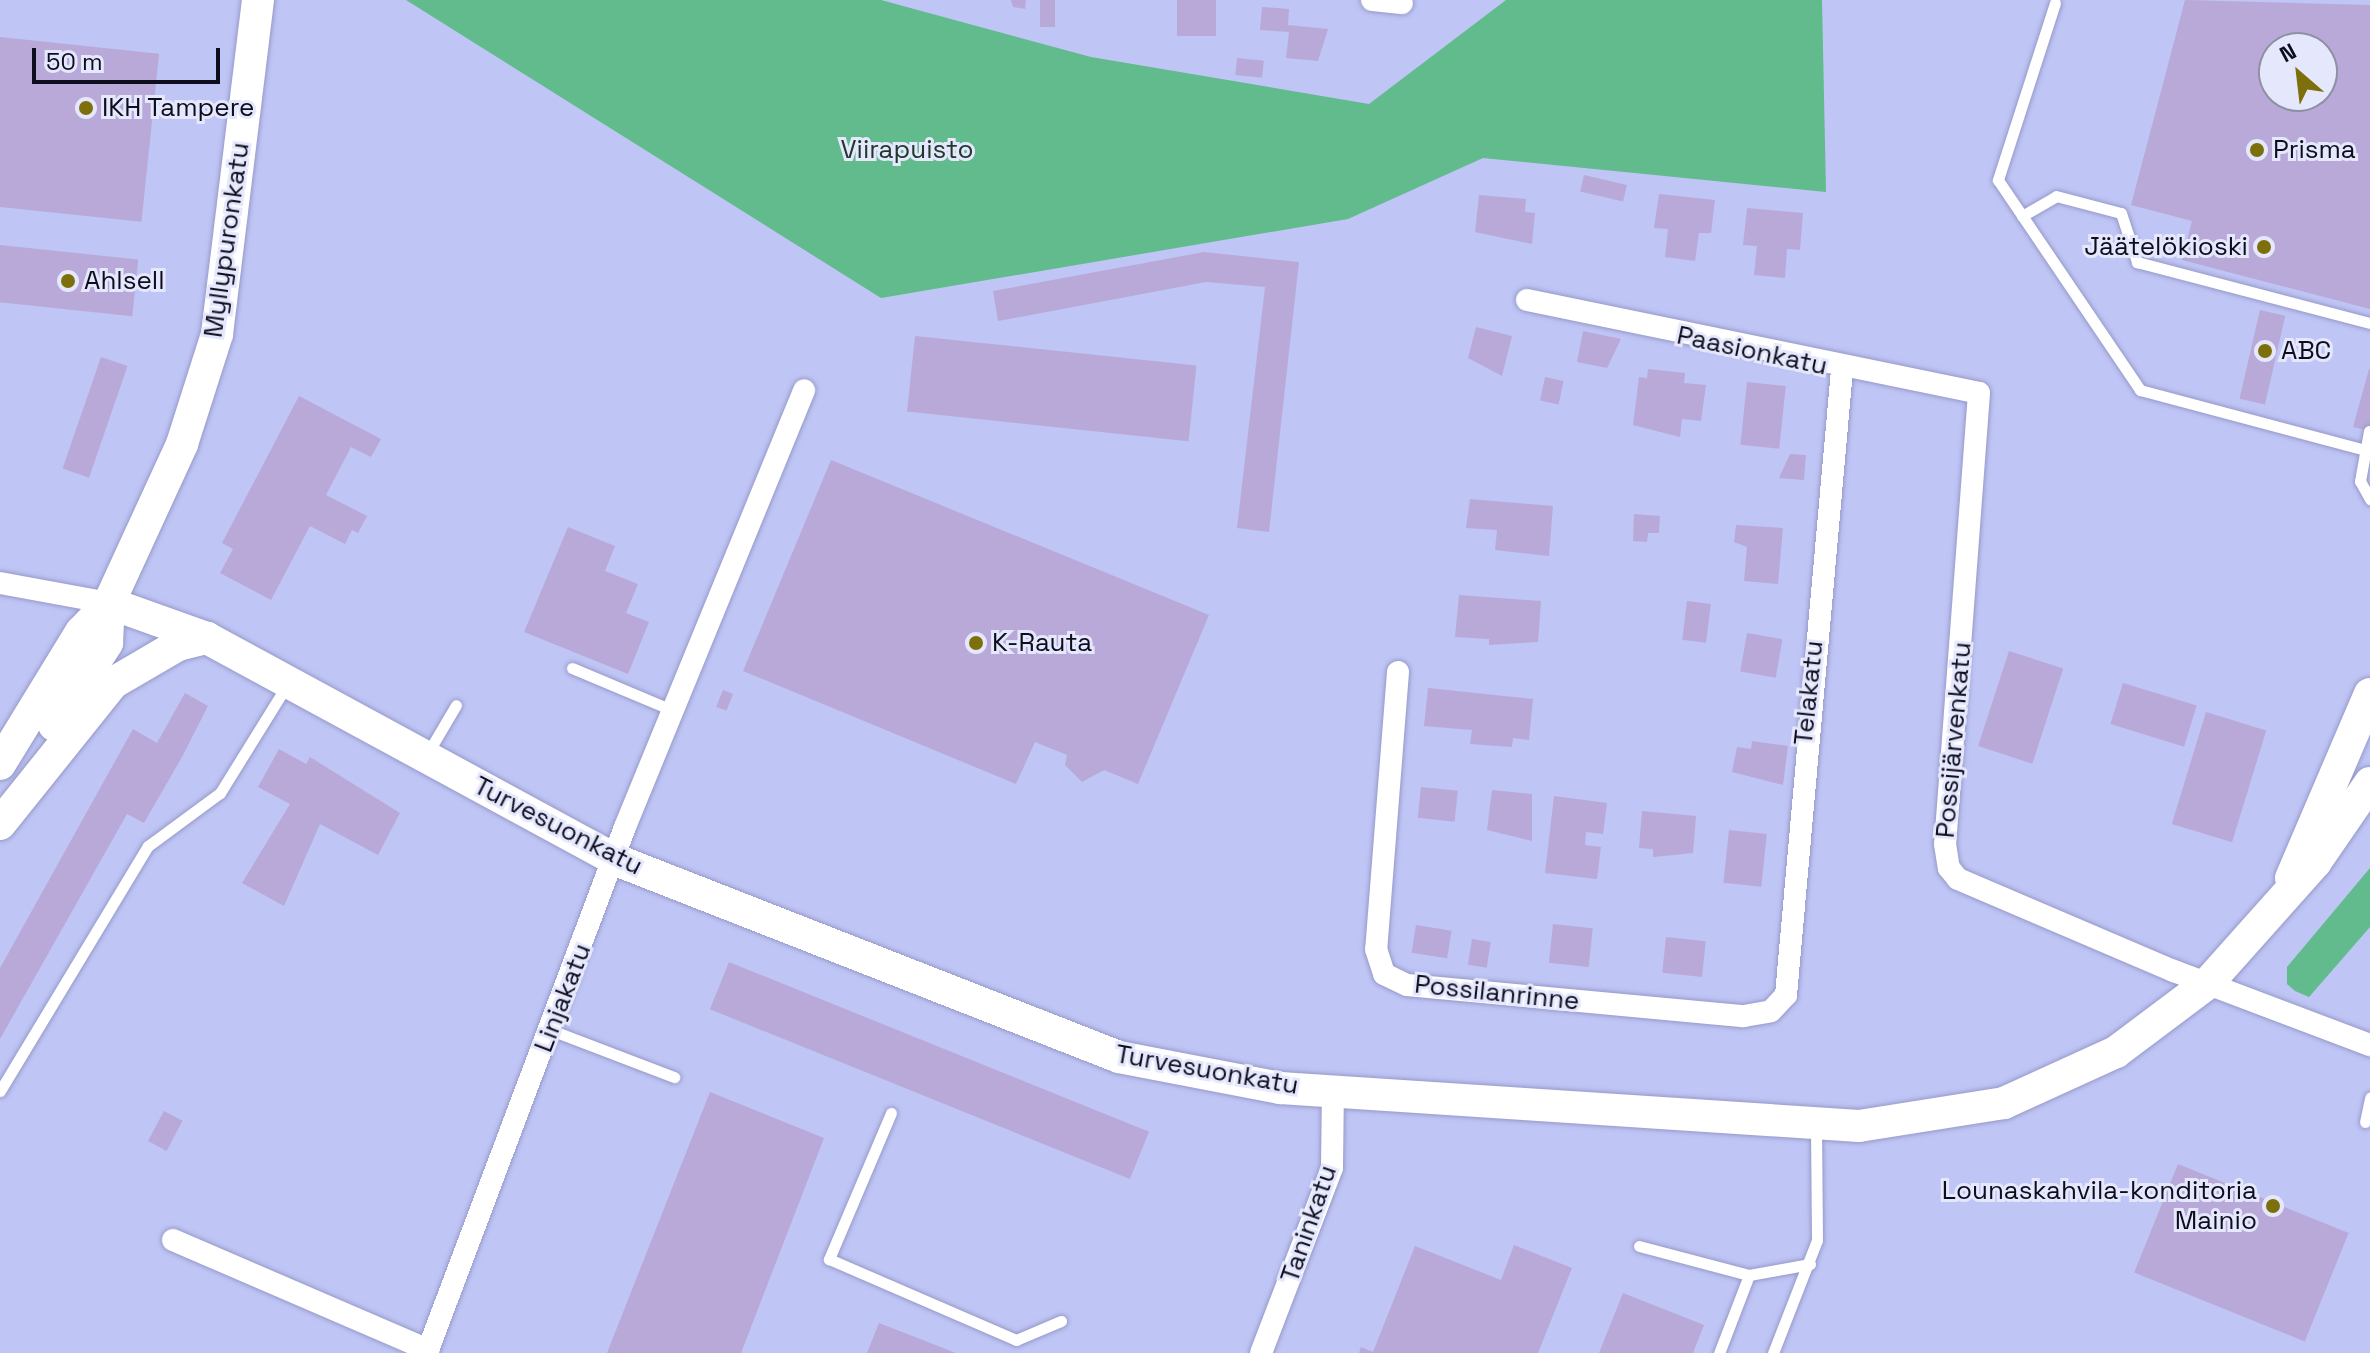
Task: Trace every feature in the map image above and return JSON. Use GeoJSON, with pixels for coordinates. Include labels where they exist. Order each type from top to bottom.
{"type":"FeatureCollection","features":[{"type":"Feature","properties":{"kind":"main road","name":"Myllypuronkatu"},"geometry":{"type":"LineString","coordinates":[[0,764],[81,632],[109,603],[182,444],[217,334],[258,0]]}},
{"type":"Feature","properties":{"kind":"main road","name":"Myllypuronkatu"},"geometry":{"type":"LineString","coordinates":[[0,808],[107,643],[109,603]]}},
{"type":"Feature","properties":{"kind":"main road","name":"Turvesuonkatu"},"geometry":{"type":"LineString","coordinates":[[109,603],[207,638],[616,860],[1119,1057],[1333,1091],[1816,1124],[1925,1120],[2034,1093],[2116,1052],[2208,983],[2288,886],[2315,863],[2370,783]]}},
{"type":"Feature","properties":{"kind":"main road"},"geometry":{"type":"LineString","coordinates":[[0,824],[113,683],[178,645],[207,638]]}},
{"type":"Feature","properties":{"kind":"main road","name":"Turvesuonkatu"},"geometry":{"type":"LineString","coordinates":[[2288,886],[2370,694]]}},
{"type":"Feature","properties":{"kind":"street"},"geometry":{"type":"LineString","coordinates":[[1372,0],[1402,3]]}},
{"type":"Feature","properties":{"kind":"street","name":"Paasionkatu"},"geometry":{"type":"LineString","coordinates":[[1527,300],[1842,370],[1979,393]]}},
{"type":"Feature","properties":{"kind":"street","name":"Telakatu"},"geometry":{"type":"LineString","coordinates":[[1771,1011],[1786,995],[1842,370]]}},
{"type":"Feature","properties":{"kind":"street","name":"Linjakatu"},"geometry":{"type":"LineString","coordinates":[[173,1240],[428,1350],[672,710],[804,390]]}},
{"type":"Feature","properties":{"kind":"street","name":"Possijärvenkatu"},"geometry":{"type":"LineString","coordinates":[[1979,393],[1945,844],[1949,868],[1958,879],[2208,983],[2370,1045]]}},
{"type":"Feature","properties":{"kind":"street","name":"Turvesuonkatu"},"geometry":{"type":"LineString","coordinates":[[0,583],[109,603]]}},
{"type":"Feature","properties":{"kind":"street","name":"Possilanrinne"},"geometry":{"type":"LineString","coordinates":[[1398,672],[1376,949],[1384,974],[1436,988],[1744,1016],[1771,1011]]}},
{"type":"Feature","properties":{"kind":"street","name":"Taninkatu"},"geometry":{"type":"LineString","coordinates":[[1261,1353],[1332,1168],[1333,1091]]}},
{"type":"Feature","properties":{"kind":"lane"},"geometry":{"type":"LineString","coordinates":[[2055,3],[1998,180],[2140,390],[2367,451]]}},
{"type":"Feature","properties":{"kind":"lane"},"geometry":{"type":"LineString","coordinates":[[2022,216],[2056,196],[2121,213],[2137,262],[2370,323]]}},
{"type":"Feature","properties":{"kind":"lane"},"geometry":{"type":"LineString","coordinates":[[2369,431],[2360,481],[2370,499]]}},
{"type":"Feature","properties":{"kind":"lane"},"geometry":{"type":"LineString","coordinates":[[572,668],[672,710]]}},
{"type":"Feature","properties":{"kind":"lane"},"geometry":{"type":"LineString","coordinates":[[0,1091],[148,846],[220,793],[289,681]]}},
{"type":"Feature","properties":{"kind":"lane"},"geometry":{"type":"LineString","coordinates":[[426,756],[456,705]]}},
{"type":"Feature","properties":{"kind":"lane"},"geometry":{"type":"LineString","coordinates":[[551,1030],[674,1077]]}},
{"type":"Feature","properties":{"kind":"lane"},"geometry":{"type":"LineString","coordinates":[[2365,1122],[2370,1098]]}},
{"type":"Feature","properties":{"kind":"lane"},"geometry":{"type":"LineString","coordinates":[[891,1113],[829,1259],[1016,1340],[1061,1321]]}},
{"type":"Feature","properties":{"kind":"lane"},"geometry":{"type":"LineString","coordinates":[[1773,1353],[1810,1264],[1820,1209],[1816,1124]]}},
{"type":"Feature","properties":{"kind":"lane"},"geometry":{"type":"LineString","coordinates":[[1639,1246],[1749,1275],[1810,1264]]}},
{"type":"Feature","properties":{"kind":"lane"},"geometry":{"type":"LineString","coordinates":[[1719,1353],[1749,1275]]}},
{"type":"Feature","properties":{"kind":"green space","name":"Viirapuisto"},"geometry":{"type":"Polygon","coordinates":[[[406,0],[881,0],[1091,57],[1369,104],[1506,0],[1822,0],[1826,192],[1483,158],[1348,219],[881,298],[406,0]]]}},
{"type":"Feature","properties":{"kind":"green space"},"geometry":{"type":"Polygon","coordinates":[[[2370,868],[2370,927],[2309,997],[2295,991],[2287,984],[2287,967],[2370,868]]]}},
{"type":"Feature","properties":{"kind":"building"},"geometry":{"type":"Polygon","coordinates":[[[1011,0],[1026,0],[1025,9],[1013,7],[1011,0]]]}},
{"type":"Feature","properties":{"kind":"building"},"geometry":{"type":"Polygon","coordinates":[[[1040,0],[1055,0],[1055,27],[1040,27],[1040,0]]]}},
{"type":"Feature","properties":{"kind":"building"},"geometry":{"type":"Polygon","coordinates":[[[1177,0],[1216,0],[1216,36],[1177,36],[1177,0]]]}},
{"type":"Feature","properties":{"kind":"building","name":"Prisma"},"geometry":{"type":"Polygon","coordinates":[[[2185,0],[2370,5],[2370,309],[2182,260],[2192,221],[2131,205],[2185,0]]]}},
{"type":"Feature","properties":{"kind":"building"},"geometry":{"type":"Polygon","coordinates":[[[1262,7],[1289,9],[1288,25],[1328,29],[1318,61],[1286,58],[1289,32],[1260,30],[1262,7]]]}},
{"type":"Feature","properties":{"kind":"building"},"geometry":{"type":"Polygon","coordinates":[[[0,37],[159,54],[141,222],[0,207],[0,37]]]}},
{"type":"Feature","properties":{"kind":"building"},"geometry":{"type":"Polygon","coordinates":[[[1237,58],[1264,61],[1262,78],[1235,75],[1237,58]]]}},
{"type":"Feature","properties":{"kind":"building"},"geometry":{"type":"Polygon","coordinates":[[[1584,175],[1627,185],[1623,201],[1580,192],[1584,175]]]}},
{"type":"Feature","properties":{"kind":"building"},"geometry":{"type":"Polygon","coordinates":[[[1659,194],[1715,200],[1711,233],[1699,233],[1695,261],[1665,257],[1668,229],[1654,228],[1659,194]]]}},
{"type":"Feature","properties":{"kind":"building"},"geometry":{"type":"Polygon","coordinates":[[[1479,195],[1526,199],[1525,212],[1535,213],[1532,244],[1475,232],[1479,195]]]}},
{"type":"Feature","properties":{"kind":"building"},"geometry":{"type":"Polygon","coordinates":[[[1747,208],[1803,213],[1800,250],[1787,249],[1785,278],[1754,275],[1757,246],[1743,245],[1747,208]]]}},
{"type":"Feature","properties":{"kind":"building","name":"Ahlsell"},"geometry":{"type":"Polygon","coordinates":[[[0,245],[138,260],[132,316],[0,302],[0,245]]]}},
{"type":"Feature","properties":{"kind":"building"},"geometry":{"type":"Polygon","coordinates":[[[1204,252],[1299,262],[1269,532],[1237,528],[1265,287],[1206,282],[998,321],[993,291],[1204,252]]]}},
{"type":"Feature","properties":{"kind":"building"},"geometry":{"type":"Polygon","coordinates":[[[2260,310],[2285,316],[2265,405],[2240,399],[2260,310]]]}},
{"type":"Feature","properties":{"kind":"building"},"geometry":{"type":"Polygon","coordinates":[[[1476,327],[1512,336],[1502,376],[1468,358],[1476,327]]]}},
{"type":"Feature","properties":{"kind":"building"},"geometry":{"type":"Polygon","coordinates":[[[1583,331],[1621,339],[1607,368],[1577,362],[1583,331]]]}},
{"type":"Feature","properties":{"kind":"building"},"geometry":{"type":"Polygon","coordinates":[[[915,336],[1196,366],[1189,441],[907,412],[915,336]]]}},
{"type":"Feature","properties":{"kind":"building"},"geometry":{"type":"Polygon","coordinates":[[[101,357],[127,366],[89,478],[63,469],[101,357]]]}},
{"type":"Feature","properties":{"kind":"building"},"geometry":{"type":"Polygon","coordinates":[[[1648,369],[1685,373],[1684,383],[1706,385],[1701,421],[1682,419],[1680,437],[1633,425],[1639,377],[1647,378],[1648,369]]]}},
{"type":"Feature","properties":{"kind":"building"},"geometry":{"type":"Polygon","coordinates":[[[2370,369],[2370,431],[2353,427],[2370,369]]]}},
{"type":"Feature","properties":{"kind":"building"},"geometry":{"type":"Polygon","coordinates":[[[1545,377],[1564,381],[1559,404],[1540,400],[1545,377]]]}},
{"type":"Feature","properties":{"kind":"building"},"geometry":{"type":"Polygon","coordinates":[[[1747,382],[1786,386],[1779,449],[1740,445],[1747,382]]]}},
{"type":"Feature","properties":{"kind":"building"},"geometry":{"type":"Polygon","coordinates":[[[299,396],[381,439],[371,457],[351,447],[326,495],[367,516],[358,533],[352,530],[345,544],[310,526],[271,600],[220,573],[233,549],[222,543],[299,396]]]}},
{"type":"Feature","properties":{"kind":"building"},"geometry":{"type":"Polygon","coordinates":[[[1790,454],[1806,455],[1804,480],[1779,478],[1790,454]]]}},
{"type":"Feature","properties":{"kind":"building","name":"K-Rauta"},"geometry":{"type":"Polygon","coordinates":[[[831,460],[1209,615],[1138,784],[1104,770],[1082,782],[1065,765],[1067,755],[1035,742],[1016,784],[743,671],[831,460]]]}},
{"type":"Feature","properties":{"kind":"building"},"geometry":{"type":"Polygon","coordinates":[[[1470,499],[1553,506],[1549,556],[1495,550],[1497,530],[1466,528],[1470,499]]]}},
{"type":"Feature","properties":{"kind":"building"},"geometry":{"type":"Polygon","coordinates":[[[1634,514],[1660,516],[1659,533],[1648,533],[1647,542],[1633,541],[1634,514]]]}},
{"type":"Feature","properties":{"kind":"building"},"geometry":{"type":"Polygon","coordinates":[[[1736,525],[1783,528],[1778,584],[1744,581],[1747,547],[1734,542],[1736,525]]]}},
{"type":"Feature","properties":{"kind":"building"},"geometry":{"type":"Polygon","coordinates":[[[568,527],[615,546],[605,571],[638,584],[626,613],[649,622],[628,674],[524,632],[568,527]]]}},
{"type":"Feature","properties":{"kind":"building"},"geometry":{"type":"Polygon","coordinates":[[[1459,595],[1541,601],[1538,642],[1489,645],[1489,639],[1455,637],[1459,595]]]}},
{"type":"Feature","properties":{"kind":"building"},"geometry":{"type":"Polygon","coordinates":[[[1687,601],[1711,604],[1706,643],[1682,640],[1687,601]]]}},
{"type":"Feature","properties":{"kind":"building"},"geometry":{"type":"Polygon","coordinates":[[[1747,633],[1782,639],[1776,678],[1740,671],[1747,633]]]}},
{"type":"Feature","properties":{"kind":"building"},"geometry":{"type":"Polygon","coordinates":[[[2009,651],[2063,669],[2032,764],[1978,746],[2009,651]]]}},
{"type":"Feature","properties":{"kind":"building"},"geometry":{"type":"Polygon","coordinates":[[[2123,683],[2197,706],[2184,747],[2110,724],[2123,683]]]}},
{"type":"Feature","properties":{"kind":"building"},"geometry":{"type":"Polygon","coordinates":[[[1428,688],[1533,699],[1529,740],[1513,738],[1512,747],[1470,744],[1472,730],[1424,726],[1428,688]]]}},
{"type":"Feature","properties":{"kind":"building"},"geometry":{"type":"Polygon","coordinates":[[[723,690],[733,694],[726,711],[716,707],[723,690]]]}},
{"type":"Feature","properties":{"kind":"building"},"geometry":{"type":"Polygon","coordinates":[[[185,693],[208,706],[182,757],[144,823],[127,814],[0,1039],[0,968],[133,729],[157,743],[185,693]]]}},
{"type":"Feature","properties":{"kind":"building"},"geometry":{"type":"Polygon","coordinates":[[[2206,712],[2266,730],[2232,842],[2172,824],[2206,712]]]}},
{"type":"Feature","properties":{"kind":"building"},"geometry":{"type":"Polygon","coordinates":[[[1752,741],[1788,746],[1783,785],[1732,772],[1737,747],[1751,749],[1752,741]]]}},
{"type":"Feature","properties":{"kind":"building"},"geometry":{"type":"Polygon","coordinates":[[[279,749],[306,764],[310,757],[400,813],[378,855],[320,824],[284,906],[242,883],[290,804],[258,787],[279,749]]]}},
{"type":"Feature","properties":{"kind":"building"},"geometry":{"type":"Polygon","coordinates":[[[1421,787],[1458,791],[1455,822],[1418,818],[1421,787]]]}},
{"type":"Feature","properties":{"kind":"building"},"geometry":{"type":"Polygon","coordinates":[[[1492,790],[1532,794],[1532,841],[1487,830],[1492,790]]]}},
{"type":"Feature","properties":{"kind":"building"},"geometry":{"type":"Polygon","coordinates":[[[1554,796],[1607,803],[1603,834],[1586,832],[1585,845],[1601,847],[1597,879],[1545,873],[1554,796]]]}},
{"type":"Feature","properties":{"kind":"building"},"geometry":{"type":"Polygon","coordinates":[[[1642,811],[1696,816],[1693,853],[1653,857],[1653,849],[1639,848],[1642,811]]]}},
{"type":"Feature","properties":{"kind":"building"},"geometry":{"type":"Polygon","coordinates":[[[1729,830],[1767,834],[1761,887],[1723,883],[1729,830]]]}},
{"type":"Feature","properties":{"kind":"building"},"geometry":{"type":"Polygon","coordinates":[[[1553,924],[1593,928],[1589,967],[1549,963],[1553,924]]]}},
{"type":"Feature","properties":{"kind":"building"},"geometry":{"type":"Polygon","coordinates":[[[1416,925],[1452,931],[1447,958],[1412,953],[1416,925]]]}},
{"type":"Feature","properties":{"kind":"building"},"geometry":{"type":"Polygon","coordinates":[[[1666,937],[1706,941],[1702,977],[1662,973],[1666,937]]]}},
{"type":"Feature","properties":{"kind":"building"},"geometry":{"type":"Polygon","coordinates":[[[1472,939],[1491,942],[1487,968],[1468,965],[1472,939]]]}},
{"type":"Feature","properties":{"kind":"building"},"geometry":{"type":"Polygon","coordinates":[[[729,962],[1149,1132],[1130,1179],[710,1009],[729,962]]]}},
{"type":"Feature","properties":{"kind":"building"},"geometry":{"type":"Polygon","coordinates":[[[710,1092],[824,1138],[741,1353],[607,1353],[710,1092]]]}},
{"type":"Feature","properties":{"kind":"building"},"geometry":{"type":"Polygon","coordinates":[[[164,1111],[183,1121],[167,1151],[148,1141],[164,1111]]]}},
{"type":"Feature","properties":{"kind":"building"},"geometry":{"type":"Polygon","coordinates":[[[2178,1164],[2349,1233],[2305,1341],[2134,1272],[2178,1164]]]}},
{"type":"Feature","properties":{"kind":"building"},"geometry":{"type":"Polygon","coordinates":[[[1514,1245],[1572,1268],[1538,1353],[1359,1353],[1361,1347],[1373,1352],[1415,1246],[1501,1280],[1514,1245]]]}},
{"type":"Feature","properties":{"kind":"building"},"geometry":{"type":"Polygon","coordinates":[[[1623,1293],[1704,1325],[1693,1353],[1599,1353],[1623,1293]]]}},
{"type":"Feature","properties":{"kind":"building"},"geometry":{"type":"Polygon","coordinates":[[[879,1323],[956,1353],[867,1353],[879,1323]]]}},
{"type":"Feature","properties":{"kind":"place","name":"IKH Tampere"},"geometry":{"type":"Point","coordinates":[86,108]}},
{"type":"Feature","properties":{"kind":"place","name":"Prisma"},"geometry":{"type":"Point","coordinates":[2257,150]}},
{"type":"Feature","properties":{"kind":"place","name":"Jäätelökioski"},"geometry":{"type":"Point","coordinates":[2264,247]}},
{"type":"Feature","properties":{"kind":"place","name":"Ahlsell"},"geometry":{"type":"Point","coordinates":[68,281]}},
{"type":"Feature","properties":{"kind":"place","name":"ABC"},"geometry":{"type":"Point","coordinates":[2265,351]}},
{"type":"Feature","properties":{"kind":"place","name":"K-Rauta"},"geometry":{"type":"Point","coordinates":[976,643]}},
{"type":"Feature","properties":{"kind":"place","name":"Lounaskahvila-konditoria Mainio"},"geometry":{"type":"Point","coordinates":[2273,1206]}}]}
